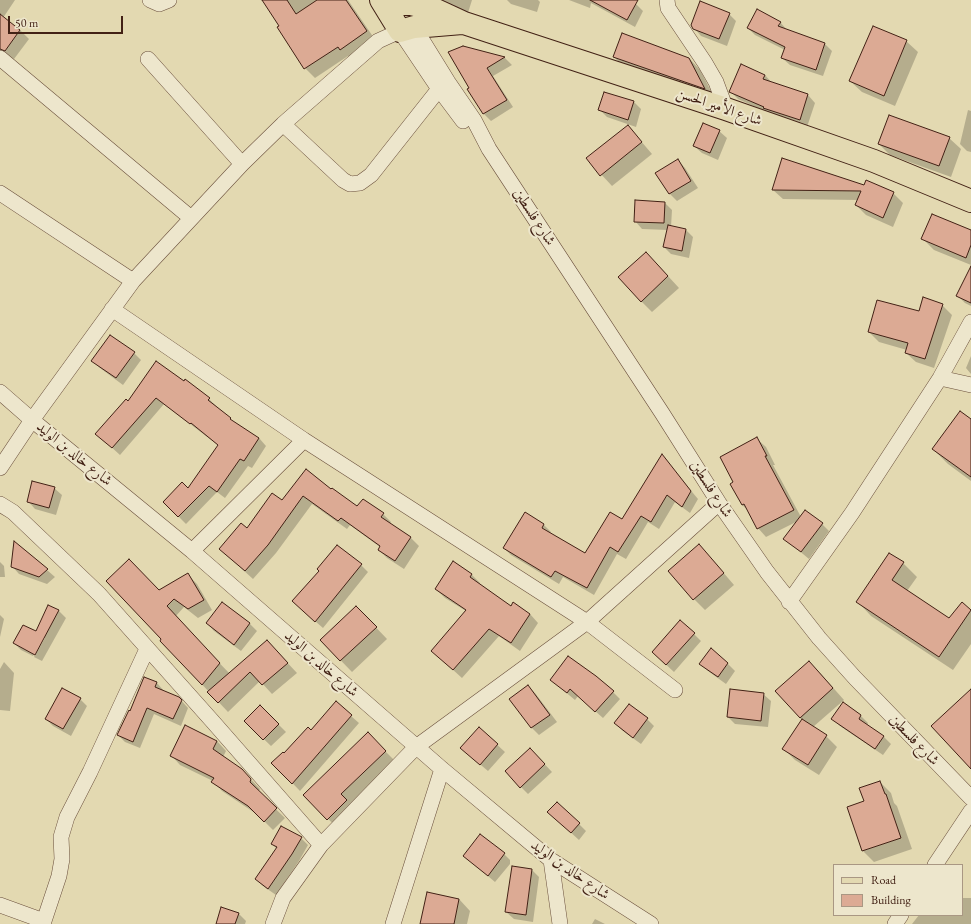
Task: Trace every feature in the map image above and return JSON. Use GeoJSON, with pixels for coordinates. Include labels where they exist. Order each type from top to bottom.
{"type":"FeatureCollection","features":[{"type":"Feature","properties":{"kind":"main road","name":"شارع الأمير الحسن"},"geometry":{"type":"LineString","coordinates":[[392,4],[424,6],[464,23],[726,109],[874,161],[971,201]]}},
{"type":"Feature","properties":{"kind":"main road"},"geometry":{"type":"LineString","coordinates":[[392,4],[407,29]]}},
{"type":"Feature","properties":{"kind":"main road","name":"شارع الأمير الحسن"},"geometry":{"type":"LineString","coordinates":[[407,29],[464,23]]}},
{"type":"Feature","properties":{"kind":"street"},"geometry":{"type":"LineString","coordinates":[[150,0],[159,4],[169,0]]}},
{"type":"Feature","properties":{"kind":"street"},"geometry":{"type":"LineString","coordinates":[[667,0],[668,8],[716,82],[726,109]]}},
{"type":"Feature","properties":{"kind":"street"},"geometry":{"type":"LineString","coordinates":[[378,41],[392,4]]}},
{"type":"Feature","properties":{"kind":"street"},"geometry":{"type":"LineString","coordinates":[[0,468],[32,420],[133,281],[242,164],[283,124],[378,41],[407,29]]}},
{"type":"Feature","properties":{"kind":"street","name":"شارع فلسطين"},"geometry":{"type":"LineString","coordinates":[[407,29],[439,89],[467,126],[489,150]]}},
{"type":"Feature","properties":{"kind":"street","name":"شارع فلسطين"},"geometry":{"type":"LineString","coordinates":[[407,29],[448,82],[474,120],[489,150],[662,413],[719,503],[763,567],[819,638],[855,678],[971,798]]}},
{"type":"Feature","properties":{"kind":"street"},"geometry":{"type":"LineString","coordinates":[[0,58],[192,218]]}},
{"type":"Feature","properties":{"kind":"street"},"geometry":{"type":"LineString","coordinates":[[148,59],[242,164]]}},
{"type":"Feature","properties":{"kind":"street"},"geometry":{"type":"LineString","coordinates":[[283,124],[343,180],[350,184],[360,183],[371,175],[439,89]]}},
{"type":"Feature","properties":{"kind":"street"},"geometry":{"type":"LineString","coordinates":[[0,193],[133,281]]}},
{"type":"Feature","properties":{"kind":"street"},"geometry":{"type":"LineString","coordinates":[[112,309],[304,440],[586,622],[675,690]]}},
{"type":"Feature","properties":{"kind":"street"},"geometry":{"type":"LineString","coordinates":[[790,602],[852,513],[940,378],[971,322]]}},
{"type":"Feature","properties":{"kind":"street"},"geometry":{"type":"LineString","coordinates":[[940,378],[971,385]]}},
{"type":"Feature","properties":{"kind":"street","name":"شارع خالد بن الوليد"},"geometry":{"type":"LineString","coordinates":[[0,392],[192,551],[442,769],[551,860],[651,924]]}},
{"type":"Feature","properties":{"kind":"street"},"geometry":{"type":"LineString","coordinates":[[192,551],[304,440]]}},
{"type":"Feature","properties":{"kind":"street"},"geometry":{"type":"LineString","coordinates":[[273,924],[283,898],[321,845],[416,746],[586,622],[719,503]]}},
{"type":"Feature","properties":{"kind":"street"},"geometry":{"type":"LineString","coordinates":[[0,504],[13,512],[98,594],[321,845]]}},
{"type":"Feature","properties":{"kind":"street"},"geometry":{"type":"LineString","coordinates":[[0,905],[43,922],[59,876],[62,859],[62,837],[67,817],[148,649]]}},
{"type":"Feature","properties":{"kind":"street"},"geometry":{"type":"LineString","coordinates":[[393,924],[442,769]]}},
{"type":"Feature","properties":{"kind":"street"},"geometry":{"type":"LineString","coordinates":[[936,864],[971,811]]}},
{"type":"Feature","properties":{"kind":"street"},"geometry":{"type":"LineString","coordinates":[[551,860],[560,924]]}},
{"type":"Feature","properties":{"kind":"building"},"geometry":{"type":"Polygon","coordinates":[[[262,0],[287,0],[296,14],[317,0],[346,0],[367,31],[340,50],[338,47],[304,69],[277,27],[279,26],[262,0]]]}},
{"type":"Feature","properties":{"kind":"building"},"geometry":{"type":"Polygon","coordinates":[[[590,0],[638,0],[627,20],[590,0]]]}},
{"type":"Feature","properties":{"kind":"building"},"geometry":{"type":"Polygon","coordinates":[[[700,1],[730,13],[719,39],[693,29],[691,25],[700,1]]]}},
{"type":"Feature","properties":{"kind":"building"},"geometry":{"type":"Polygon","coordinates":[[[757,9],[781,22],[778,26],[825,43],[816,70],[781,58],[785,47],[747,28],[757,9]]]}},
{"type":"Feature","properties":{"kind":"building"},"geometry":{"type":"Polygon","coordinates":[[[0,14],[20,30],[5,51],[0,49],[0,14]]]}},
{"type":"Feature","properties":{"kind":"building"},"geometry":{"type":"Polygon","coordinates":[[[873,26],[907,40],[884,96],[849,81],[873,26]]]}},
{"type":"Feature","properties":{"kind":"building"},"geometry":{"type":"Polygon","coordinates":[[[622,33],[689,58],[705,89],[613,57],[622,33]]]}},
{"type":"Feature","properties":{"kind":"building"},"geometry":{"type":"Polygon","coordinates":[[[463,46],[505,57],[487,68],[507,100],[483,114],[467,89],[469,88],[448,52],[463,46]]]}},
{"type":"Feature","properties":{"kind":"building"},"geometry":{"type":"Polygon","coordinates":[[[741,64],[765,75],[763,79],[808,94],[800,120],[763,108],[764,107],[729,92],[741,64]]]}},
{"type":"Feature","properties":{"kind":"building"},"geometry":{"type":"Polygon","coordinates":[[[604,92],[634,101],[628,120],[598,110],[604,92]]]}},
{"type":"Feature","properties":{"kind":"building"},"geometry":{"type":"Polygon","coordinates":[[[889,115],[950,137],[939,166],[878,144],[889,115]]]}},
{"type":"Feature","properties":{"kind":"building"},"geometry":{"type":"Polygon","coordinates":[[[703,123],[720,130],[710,153],[693,146],[703,123]]]}},
{"type":"Feature","properties":{"kind":"building"},"geometry":{"type":"Polygon","coordinates":[[[628,125],[642,142],[600,176],[586,158],[628,125]]]}},
{"type":"Feature","properties":{"kind":"building"},"geometry":{"type":"Polygon","coordinates":[[[782,158],[864,185],[866,180],[894,192],[883,218],[855,205],[861,191],[772,190],[782,158]]]}},
{"type":"Feature","properties":{"kind":"building"},"geometry":{"type":"Polygon","coordinates":[[[678,159],[691,181],[669,194],[655,173],[678,159]]]}},
{"type":"Feature","properties":{"kind":"building"},"geometry":{"type":"Polygon","coordinates":[[[635,200],[665,202],[664,223],[634,222],[635,200]]]}},
{"type":"Feature","properties":{"kind":"building"},"geometry":{"type":"Polygon","coordinates":[[[932,214],[971,230],[971,245],[966,258],[921,239],[932,214]]]}},
{"type":"Feature","properties":{"kind":"building"},"geometry":{"type":"Polygon","coordinates":[[[668,225],[686,229],[682,251],[663,247],[668,225]]]}},
{"type":"Feature","properties":{"kind":"building"},"geometry":{"type":"Polygon","coordinates":[[[646,252],[668,276],[641,302],[618,277],[646,252]]]}},
{"type":"Feature","properties":{"kind":"building"},"geometry":{"type":"Polygon","coordinates":[[[971,266],[971,303],[956,296],[971,266]]]}},
{"type":"Feature","properties":{"kind":"building"},"geometry":{"type":"Polygon","coordinates":[[[923,297],[943,304],[925,359],[905,353],[908,343],[868,332],[877,300],[919,311],[923,297]]]}},
{"type":"Feature","properties":{"kind":"building"},"geometry":{"type":"Polygon","coordinates":[[[110,335],[135,352],[116,378],[91,361],[110,335]]]}},
{"type":"Feature","properties":{"kind":"building"},"geometry":{"type":"Polygon","coordinates":[[[156,361],[184,381],[185,379],[210,398],[208,400],[231,418],[230,419],[259,438],[244,461],[240,459],[217,492],[209,486],[178,517],[163,502],[182,482],[188,488],[218,445],[191,423],[190,424],[156,398],[112,448],[95,434],[126,399],[128,401],[156,361]]]}},
{"type":"Feature","properties":{"kind":"building"},"geometry":{"type":"Polygon","coordinates":[[[960,411],[971,419],[971,477],[932,449],[960,411]]]}},
{"type":"Feature","properties":{"kind":"building"},"geometry":{"type":"Polygon","coordinates":[[[757,437],[767,456],[765,456],[794,510],[757,529],[744,504],[742,505],[730,484],[733,482],[720,457],[757,437]]]}},
{"type":"Feature","properties":{"kind":"building"},"geometry":{"type":"Polygon","coordinates":[[[662,454],[691,491],[682,507],[667,495],[651,522],[641,516],[618,552],[610,547],[587,588],[555,571],[551,577],[503,548],[525,512],[544,524],[542,528],[585,553],[610,512],[622,519],[662,454]]]}},
{"type":"Feature","properties":{"kind":"building"},"geometry":{"type":"Polygon","coordinates":[[[306,469],[331,489],[332,488],[357,506],[363,499],[384,513],[381,517],[411,537],[395,561],[378,550],[380,546],[341,518],[338,521],[303,496],[268,545],[245,571],[219,549],[241,523],[247,528],[272,493],[282,500],[306,469]]]}},
{"type":"Feature","properties":{"kind":"building"},"geometry":{"type":"Polygon","coordinates":[[[32,481],[55,487],[49,508],[27,502],[32,481]]]}},
{"type":"Feature","properties":{"kind":"building"},"geometry":{"type":"Polygon","coordinates":[[[805,510],[823,523],[801,552],[783,539],[805,510]]]}},
{"type":"Feature","properties":{"kind":"building"},"geometry":{"type":"Polygon","coordinates":[[[14,541],[48,569],[39,577],[11,567],[14,541]]]}},
{"type":"Feature","properties":{"kind":"building"},"geometry":{"type":"Polygon","coordinates":[[[699,544],[724,573],[693,600],[668,571],[699,544]]]}},
{"type":"Feature","properties":{"kind":"building"},"geometry":{"type":"Polygon","coordinates":[[[337,545],[362,564],[315,622],[292,601],[319,571],[317,569],[337,545]]]}},
{"type":"Feature","properties":{"kind":"building"},"geometry":{"type":"Polygon","coordinates":[[[889,553],[904,562],[892,580],[949,618],[962,602],[971,610],[939,657],[856,602],[889,553]]]}},
{"type":"Feature","properties":{"kind":"building"},"geometry":{"type":"Polygon","coordinates":[[[129,559],[159,590],[188,573],[204,600],[188,609],[174,599],[167,606],[220,663],[202,685],[106,581],[129,559]]]}},
{"type":"Feature","properties":{"kind":"building"},"geometry":{"type":"Polygon","coordinates":[[[453,561],[472,574],[470,577],[511,606],[513,602],[530,614],[511,643],[489,629],[453,670],[431,651],[466,610],[435,589],[453,561]]]}},
{"type":"Feature","properties":{"kind":"building"},"geometry":{"type":"Polygon","coordinates":[[[222,602],[250,623],[234,645],[206,623],[222,602]]]}},
{"type":"Feature","properties":{"kind":"building"},"geometry":{"type":"Polygon","coordinates":[[[48,605],[59,610],[35,655],[13,643],[23,625],[36,631],[48,605]]]}},
{"type":"Feature","properties":{"kind":"building"},"geometry":{"type":"Polygon","coordinates":[[[356,606],[377,627],[340,661],[320,640],[356,606]]]}},
{"type":"Feature","properties":{"kind":"building"},"geometry":{"type":"Polygon","coordinates":[[[680,620],[695,633],[666,665],[652,652],[680,620]]]}},
{"type":"Feature","properties":{"kind":"building"},"geometry":{"type":"Polygon","coordinates":[[[267,640],[288,663],[262,685],[250,672],[218,703],[207,692],[267,640]]]}},
{"type":"Feature","properties":{"kind":"building"},"geometry":{"type":"Polygon","coordinates":[[[711,648],[728,663],[718,677],[699,664],[711,648]]]}},
{"type":"Feature","properties":{"kind":"building"},"geometry":{"type":"Polygon","coordinates":[[[568,656],[614,691],[595,712],[570,689],[567,693],[550,680],[568,656]]]}},
{"type":"Feature","properties":{"kind":"building"},"geometry":{"type":"Polygon","coordinates":[[[809,661],[833,688],[800,718],[775,691],[809,661]]]}},
{"type":"Feature","properties":{"kind":"building"},"geometry":{"type":"Polygon","coordinates":[[[144,677],[157,682],[155,687],[179,697],[182,700],[173,719],[147,708],[133,742],[117,735],[129,710],[130,711],[144,677]]]}},
{"type":"Feature","properties":{"kind":"building"},"geometry":{"type":"Polygon","coordinates":[[[528,685],[550,715],[531,728],[509,699],[528,685]]]}},
{"type":"Feature","properties":{"kind":"building"},"geometry":{"type":"Polygon","coordinates":[[[62,688],[81,698],[63,729],[45,719],[62,688]]]}},
{"type":"Feature","properties":{"kind":"building"},"geometry":{"type":"Polygon","coordinates":[[[730,689],[764,693],[761,721],[727,717],[730,689]]]}},
{"type":"Feature","properties":{"kind":"building"},"geometry":{"type":"Polygon","coordinates":[[[971,689],[971,769],[931,726],[971,689]]]}},
{"type":"Feature","properties":{"kind":"building"},"geometry":{"type":"Polygon","coordinates":[[[336,701],[352,715],[292,784],[271,763],[283,752],[284,753],[308,727],[311,730],[336,701]]]}},
{"type":"Feature","properties":{"kind":"building"},"geometry":{"type":"Polygon","coordinates":[[[843,702],[861,715],[859,719],[884,736],[875,749],[831,719],[843,702]]]}},
{"type":"Feature","properties":{"kind":"building"},"geometry":{"type":"Polygon","coordinates":[[[629,704],[648,718],[633,738],[614,723],[629,704]]]}},
{"type":"Feature","properties":{"kind":"building"},"geometry":{"type":"Polygon","coordinates":[[[260,705],[279,724],[263,740],[244,721],[260,705]]]}},
{"type":"Feature","properties":{"kind":"building"},"geometry":{"type":"Polygon","coordinates":[[[802,719],[827,735],[808,765],[782,749],[802,719]]]}},
{"type":"Feature","properties":{"kind":"building"},"geometry":{"type":"Polygon","coordinates":[[[185,725],[217,741],[213,749],[242,769],[251,779],[250,782],[277,808],[264,822],[248,806],[211,782],[214,778],[170,756],[185,725]]]}},
{"type":"Feature","properties":{"kind":"building"},"geometry":{"type":"Polygon","coordinates":[[[479,727],[498,744],[480,765],[460,748],[479,727]]]}},
{"type":"Feature","properties":{"kind":"building"},"geometry":{"type":"Polygon","coordinates":[[[368,732],[386,751],[341,794],[347,800],[327,820],[303,795],[368,732]]]}},
{"type":"Feature","properties":{"kind":"building"},"geometry":{"type":"Polygon","coordinates":[[[530,748],[545,764],[520,788],[505,771],[530,748]]]}},
{"type":"Feature","properties":{"kind":"building"},"geometry":{"type":"Polygon","coordinates":[[[880,781],[901,838],[862,851],[847,807],[864,801],[859,788],[880,781]]]}},
{"type":"Feature","properties":{"kind":"building"},"geometry":{"type":"Polygon","coordinates":[[[557,802],[580,823],[571,833],[547,812],[557,802]]]}},
{"type":"Feature","properties":{"kind":"building"},"geometry":{"type":"Polygon","coordinates":[[[281,826],[302,837],[268,889],[255,879],[277,847],[271,844],[281,826]]]}},
{"type":"Feature","properties":{"kind":"building"},"geometry":{"type":"Polygon","coordinates":[[[480,834],[505,853],[488,876],[463,856],[480,834]]]}},
{"type":"Feature","properties":{"kind":"building"},"geometry":{"type":"Polygon","coordinates":[[[512,866],[532,869],[526,915],[505,912],[512,866]]]}},
{"type":"Feature","properties":{"kind":"building"},"geometry":{"type":"Polygon","coordinates":[[[427,892],[459,899],[454,924],[420,924],[427,892]]]}},
{"type":"Feature","properties":{"kind":"building"},"geometry":{"type":"Polygon","coordinates":[[[221,907],[239,913],[235,924],[216,924],[221,907]]]}}]}
